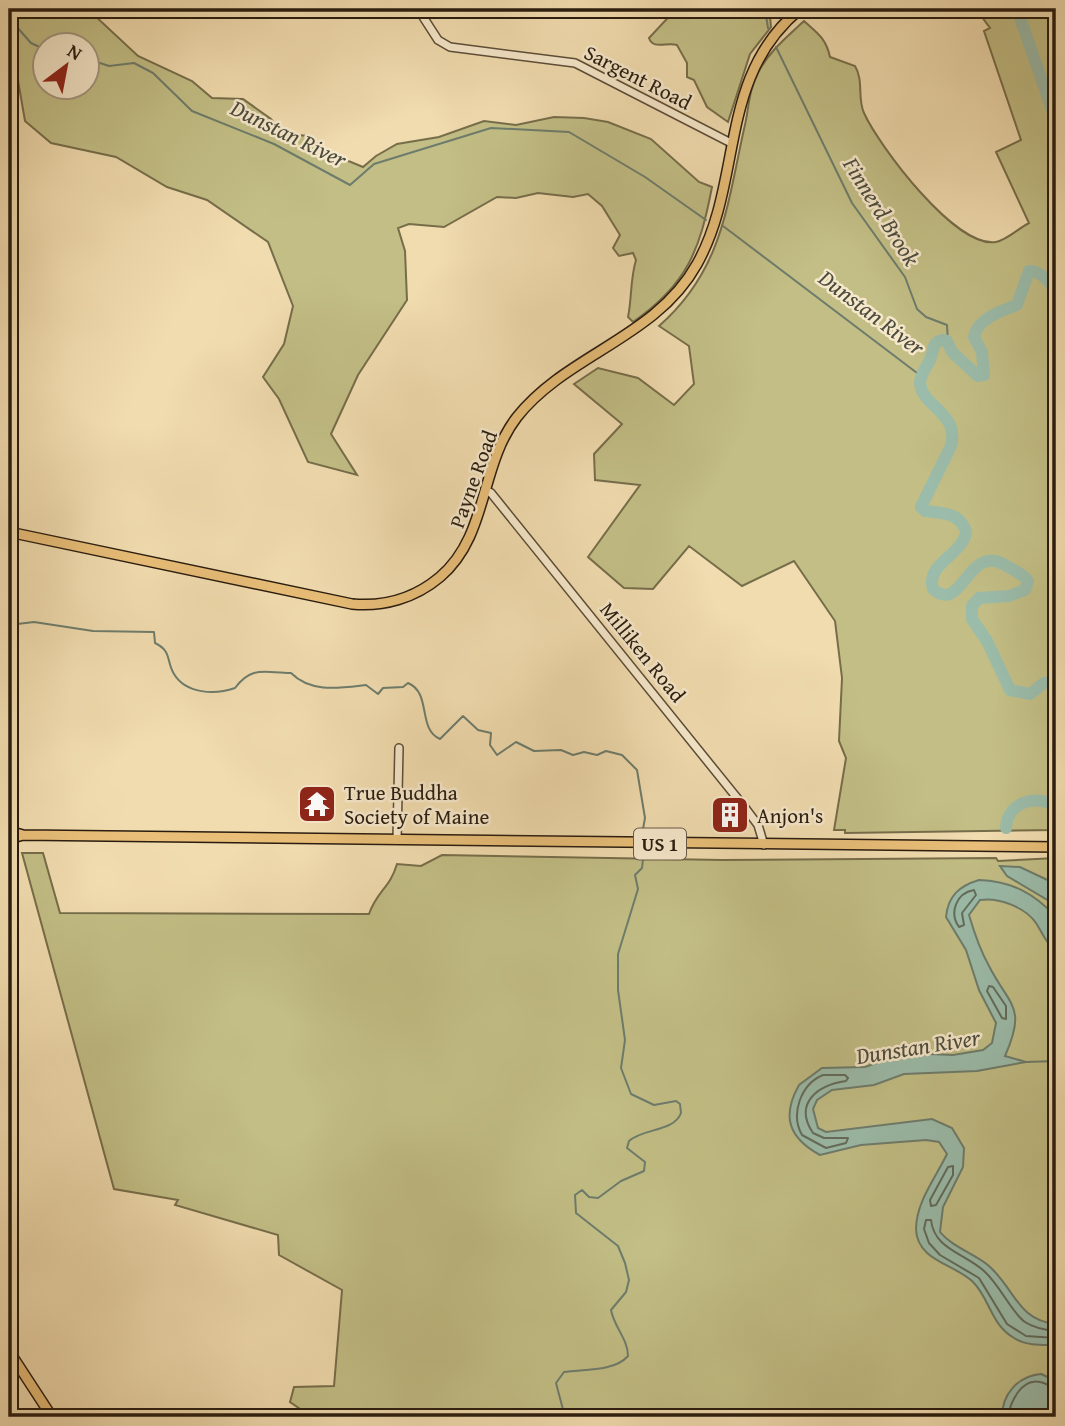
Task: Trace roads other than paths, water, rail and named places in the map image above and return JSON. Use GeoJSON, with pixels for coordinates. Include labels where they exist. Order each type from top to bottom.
{"type":"FeatureCollection","features":[{"type":"Feature","properties":{"kind":"main road","name":"Payne Road"},"geometry":{"type":"LineString","coordinates":[[9,532],[344,603],[379,604],[418,592],[452,566],[471,536],[497,452],[522,411],[559,380],[649,321],[672,298],[692,272],[713,227],[742,95],[755,63],[780,28],[800,9]]}},
{"type":"Feature","properties":{"kind":"main road","name":"US 1"},"geometry":{"type":"LineString","coordinates":[[9,831],[23,835],[1056,847]]}},
{"type":"Feature","properties":{"kind":"main road","name":"US 1"},"geometry":{"type":"LineString","coordinates":[[9,839],[23,835]]}},
{"type":"Feature","properties":{"kind":"main road"},"geometry":{"type":"LineString","coordinates":[[9,1351],[52,1417]]}},
{"type":"Feature","properties":{"kind":"street","name":"Sargent Road"},"geometry":{"type":"LineString","coordinates":[[418,9],[438,40],[450,47],[575,63],[731,143]]}},
{"type":"Feature","properties":{"kind":"street","name":"Milliken Road"},"geometry":{"type":"LineString","coordinates":[[485,490],[491,493],[542,553],[746,809],[758,825],[764,845]]}},
{"type":"Feature","properties":{"kind":"street"},"geometry":{"type":"LineString","coordinates":[[397,840],[399,748]]}},
{"type":"Feature","properties":{"kind":"water"},"geometry":{"type":"Polygon","coordinates":[[[1000,866],[1020,867],[1056,884],[1056,905],[1007,876],[1000,866]]]}},
{"type":"Feature","properties":{"kind":"water"},"geometry":{"type":"Polygon","coordinates":[[[979,880],[1001,883],[1021,890],[1039,901],[1056,917],[1056,950],[1031,917],[1011,904],[980,900],[969,915],[983,954],[1013,1008],[1015,1027],[1005,1056],[1026,1062],[977,1071],[904,1074],[874,1085],[832,1090],[817,1100],[813,1109],[818,1128],[826,1132],[932,1119],[952,1128],[964,1148],[963,1167],[943,1207],[940,1232],[989,1266],[1033,1317],[1056,1324],[1056,1345],[1024,1342],[1006,1333],[973,1282],[930,1255],[918,1240],[916,1229],[919,1209],[947,1154],[939,1142],[926,1140],[861,1145],[820,1155],[801,1141],[791,1126],[790,1107],[793,1096],[799,1085],[822,1068],[865,1067],[906,1053],[953,1055],[983,1050],[992,1043],[996,1023],[979,990],[966,950],[946,917],[949,903],[956,893],[979,880]]]}},
{"type":"Feature","properties":{"kind":"water"},"geometry":{"type":"Polygon","coordinates":[[[1041,1374],[1056,1381],[1056,1413],[1043,1409],[1039,1417],[1002,1417],[1005,1401],[1013,1388],[1025,1378],[1041,1374]]]}},
{"type":"Feature","properties":{"kind":"waterway","name":"Finnerd Brook"},"geometry":{"type":"LineString","coordinates":[[765,9],[768,28]]}},
{"type":"Feature","properties":{"kind":"waterway"},"geometry":{"type":"LineString","coordinates":[[1017,9],[1056,121]]}},
{"type":"Feature","properties":{"kind":"waterway","name":"Dunstan River"},"geometry":{"type":"LineString","coordinates":[[9,18],[32,43]]}},
{"type":"Feature","properties":{"kind":"waterway","name":"Finnerd Brook"},"geometry":{"type":"LineString","coordinates":[[776,47],[852,203],[905,277],[917,309],[926,317],[947,325],[948,343]]}},
{"type":"Feature","properties":{"kind":"waterway","name":"Dunstan River"},"geometry":{"type":"LineString","coordinates":[[102,64],[109,66],[134,63],[153,73],[192,111],[274,144],[350,185],[374,164],[491,128],[569,132],[645,177],[706,220]]}},
{"type":"Feature","properties":{"kind":"waterway"},"geometry":{"type":"LineString","coordinates":[[1056,223],[1053,230],[1056,236]]}},
{"type":"Feature","properties":{"kind":"waterway","name":"Dunstan River"},"geometry":{"type":"LineString","coordinates":[[723,226],[921,376]]}},
{"type":"Feature","properties":{"kind":"waterway","name":"Dunstan River"},"geometry":{"type":"LineString","coordinates":[[1056,294],[1046,278],[1029,271],[1017,305],[991,316],[976,331],[974,337],[982,352],[984,375],[978,376],[952,352],[947,341],[942,340],[935,345],[920,383],[927,398],[946,418],[952,435],[951,446],[921,507],[925,511],[954,517],[966,531],[959,547],[934,572],[933,589],[943,595],[952,593],[973,570],[982,563],[992,561],[1020,574],[1028,581],[1025,590],[1009,596],[979,598],[972,606],[972,619],[987,641],[1010,690],[1030,694],[1044,683],[1056,680]]}},
{"type":"Feature","properties":{"kind":"waterway"},"geometry":{"type":"LineString","coordinates":[[9,625],[34,622],[93,631],[154,632],[155,643],[164,649],[179,681],[202,691],[219,692],[235,688],[247,676],[260,672],[291,673],[307,684],[326,688],[366,685],[378,694],[383,688],[403,687],[408,683],[420,695],[429,727],[440,739],[463,716],[478,730],[491,733],[490,745],[497,755],[516,742],[534,751],[561,750],[573,755],[584,752],[597,755],[606,751],[622,755],[637,770],[645,818],[643,829]]}},
{"type":"Feature","properties":{"kind":"waterway","name":"Dunstan River"},"geometry":{"type":"LineString","coordinates":[[1006,828],[1012,812],[1024,803],[1040,801],[1056,807]]}},
{"type":"Feature","properties":{"kind":"waterway"},"geometry":{"type":"LineString","coordinates":[[565,1417],[556,1383],[564,1372],[607,1367],[628,1356],[626,1344],[611,1310],[626,1292],[629,1280],[625,1263],[618,1246],[576,1213],[575,1195],[582,1190],[589,1197],[598,1198],[621,1181],[644,1171],[645,1162],[627,1148],[629,1141],[672,1124],[681,1113],[680,1104],[676,1101],[654,1105],[631,1094],[621,1068],[625,1040],[618,990],[618,954],[638,889],[635,875],[642,868],[643,859]]}},
{"type":"Feature","properties":{"kind":"waterway"},"geometry":{"type":"LineString","coordinates":[[1026,1062],[1056,1061]]}},
{"type":"Feature","properties":{"kind":"place","name":"True Buddha Society of Maine"},"geometry":{"type":"Point","coordinates":[317,804]}},
{"type":"Feature","properties":{"kind":"place","name":"Anjon's"},"geometry":{"type":"Point","coordinates":[730,815]}}]}
